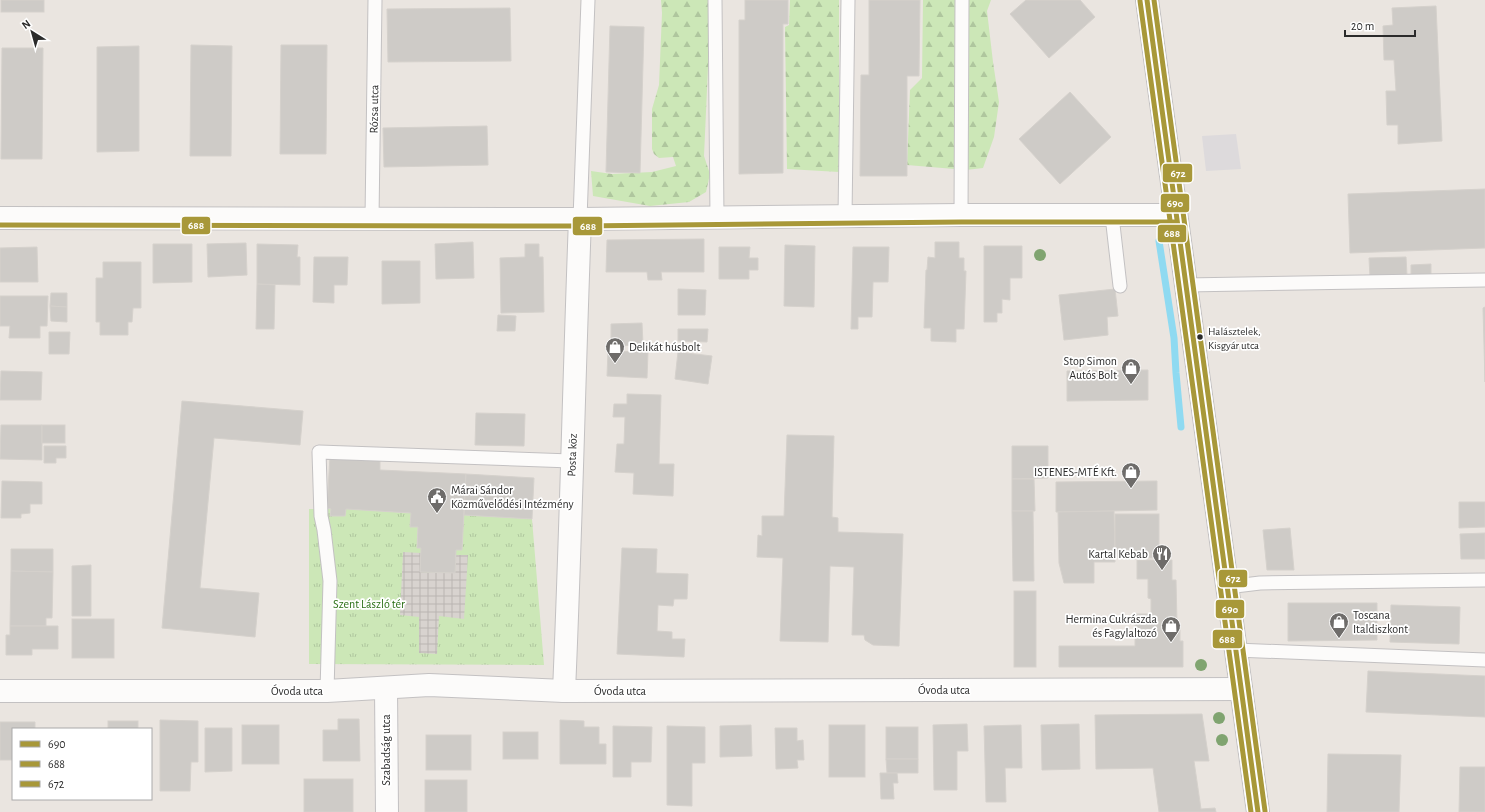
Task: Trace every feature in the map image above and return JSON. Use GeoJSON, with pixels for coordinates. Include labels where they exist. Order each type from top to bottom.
{"type":"FeatureCollection","features":[{"type":"Feature","properties":{"kind":"street"},"geometry":{"type":"LineString","coordinates":[[1147,0],[1175,215],[1186,285],[1258,812]]}},
{"type":"Feature","properties":{"kind":"street"},"geometry":{"type":"LineString","coordinates":[[0,218],[580,219],[961,214],[1112,216],[1175,215]]}},
{"type":"Feature","properties":{"kind":"street","name":"Posta köz"},"geometry":{"type":"LineString","coordinates":[[564,691],[570,553],[571,461],[580,219]]}},
{"type":"Feature","properties":{"kind":"street","name":"Óvoda utca"},"geometry":{"type":"LineString","coordinates":[[0,691],[327,691],[429,685],[564,691],[1241,689]]}},
{"type":"Feature","properties":{"kind":"street","name":"Szabadság utca"},"geometry":{"type":"LineString","coordinates":[[386,688],[387,812]]}},
{"type":"Feature","properties":{"kind":"lane","name":"Rózsa utca"},"geometry":{"type":"LineString","coordinates":[[372,218],[375,0]]}},
{"type":"Feature","properties":{"kind":"lane"},"geometry":{"type":"LineString","coordinates":[[580,219],[588,0]]}},
{"type":"Feature","properties":{"kind":"lane"},"geometry":{"type":"LineString","coordinates":[[715,0],[717,218]]}},
{"type":"Feature","properties":{"kind":"lane"},"geometry":{"type":"LineString","coordinates":[[845,216],[848,0]]}},
{"type":"Feature","properties":{"kind":"lane"},"geometry":{"type":"LineString","coordinates":[[961,214],[962,0]]}},
{"type":"Feature","properties":{"kind":"lane"},"geometry":{"type":"LineString","coordinates":[[1112,216],[1120,286]]}},
{"type":"Feature","properties":{"kind":"lane"},"geometry":{"type":"LineString","coordinates":[[1186,285],[1485,280]]}},
{"type":"Feature","properties":{"kind":"lane"},"geometry":{"type":"LineString","coordinates":[[327,691],[330,581],[321,516],[319,452],[571,461]]}},
{"type":"Feature","properties":{"kind":"lane"},"geometry":{"type":"LineString","coordinates":[[1227,587],[1260,584],[1485,580]]}},
{"type":"Feature","properties":{"kind":"lane"},"geometry":{"type":"LineString","coordinates":[[1236,650],[1485,660]]}},
{"type":"Feature","properties":{"kind":"shaded area"},"geometry":{"type":"Polygon","coordinates":[[[1236,134],[1241,169],[1206,171],[1202,136],[1236,134]]]}},
{"type":"Feature","properties":{"kind":"shaded area"},"geometry":{"type":"Polygon","coordinates":[[[403,552],[421,553],[420,572],[437,573],[455,573],[456,555],[468,555],[464,619],[439,616],[437,654],[419,653],[419,617],[400,615],[403,552]]]}},
{"type":"Feature","properties":{"kind":"green space"},"geometry":{"type":"Polygon","coordinates":[[[661,0],[711,0],[704,156],[710,174],[706,192],[689,202],[650,206],[593,196],[591,171],[612,174],[652,172],[676,166],[673,157],[659,158],[654,154],[652,149],[652,109],[659,85],[662,13],[661,0]]]}},
{"type":"Feature","properties":{"kind":"green space"},"geometry":{"type":"Polygon","coordinates":[[[790,0],[839,0],[839,172],[787,169],[785,27],[789,25],[790,0]]]}},
{"type":"Feature","properties":{"kind":"green space"},"geometry":{"type":"Polygon","coordinates":[[[923,0],[991,0],[987,11],[999,102],[994,137],[983,168],[966,170],[907,165],[910,90],[922,78],[923,0]]]}},
{"type":"Feature","properties":{"kind":"green space","name":"Szent László tér"},"geometry":{"type":"Polygon","coordinates":[[[309,509],[331,509],[330,516],[345,516],[346,509],[411,513],[410,527],[418,527],[417,548],[421,548],[420,572],[455,573],[456,550],[464,515],[532,519],[544,665],[309,664],[309,509]]]}},
{"type":"Feature","properties":{"kind":"building"},"geometry":{"type":"Polygon","coordinates":[[[1,0],[44,0],[44,12],[1,12],[1,0]]]}},
{"type":"Feature","properties":{"kind":"building"},"geometry":{"type":"Polygon","coordinates":[[[745,0],[788,0],[788,24],[783,24],[783,173],[739,174],[739,20],[745,20],[745,0]]]}},
{"type":"Feature","properties":{"kind":"building"},"geometry":{"type":"Polygon","coordinates":[[[869,0],[920,0],[919,76],[907,76],[907,176],[860,176],[861,75],[869,75],[869,0]]]}},
{"type":"Feature","properties":{"kind":"building"},"geometry":{"type":"Polygon","coordinates":[[[1026,0],[1080,0],[1095,17],[1049,58],[1010,14],[1026,0]]]}},
{"type":"Feature","properties":{"kind":"building"},"geometry":{"type":"Polygon","coordinates":[[[1436,6],[1442,141],[1398,144],[1398,125],[1387,125],[1386,91],[1396,91],[1394,60],[1384,60],[1383,26],[1393,25],[1392,8],[1436,6]]]}},
{"type":"Feature","properties":{"kind":"building"},"geometry":{"type":"Polygon","coordinates":[[[510,8],[511,61],[388,62],[387,9],[510,8]]]}},
{"type":"Feature","properties":{"kind":"building"},"geometry":{"type":"Polygon","coordinates":[[[610,26],[644,27],[640,173],[606,172],[610,26]]]}},
{"type":"Feature","properties":{"kind":"building"},"geometry":{"type":"Polygon","coordinates":[[[191,45],[232,46],[231,156],[190,156],[191,45]]]}},
{"type":"Feature","properties":{"kind":"building"},"geometry":{"type":"Polygon","coordinates":[[[281,45],[327,45],[326,154],[280,154],[281,45]]]}},
{"type":"Feature","properties":{"kind":"building"},"geometry":{"type":"Polygon","coordinates":[[[139,46],[139,151],[97,152],[97,47],[139,46]]]}},
{"type":"Feature","properties":{"kind":"building"},"geometry":{"type":"Polygon","coordinates":[[[2,48],[43,48],[42,159],[1,159],[2,48]]]}},
{"type":"Feature","properties":{"kind":"building"},"geometry":{"type":"Polygon","coordinates":[[[1070,92],[1111,137],[1060,184],[1019,139],[1070,92]]]}},
{"type":"Feature","properties":{"kind":"building"},"geometry":{"type":"Polygon","coordinates":[[[487,126],[488,165],[384,167],[383,128],[487,126]]]}},
{"type":"Feature","properties":{"kind":"building"},"geometry":{"type":"Polygon","coordinates":[[[1485,189],[1485,248],[1350,253],[1348,194],[1485,189]]]}},
{"type":"Feature","properties":{"kind":"building"},"geometry":{"type":"Polygon","coordinates":[[[704,239],[704,272],[661,272],[662,280],[648,280],[647,272],[606,272],[607,240],[704,239]]]}},
{"type":"Feature","properties":{"kind":"building"},"geometry":{"type":"Polygon","coordinates":[[[473,242],[474,278],[436,279],[435,244],[473,242]]]}},
{"type":"Feature","properties":{"kind":"building"},"geometry":{"type":"Polygon","coordinates":[[[935,242],[959,242],[959,258],[964,258],[964,271],[966,271],[964,329],[956,329],[956,342],[931,341],[931,328],[924,328],[926,270],[928,257],[935,258],[935,242]]]}},
{"type":"Feature","properties":{"kind":"building"},"geometry":{"type":"Polygon","coordinates":[[[246,243],[247,275],[208,277],[207,244],[246,243]]]}},
{"type":"Feature","properties":{"kind":"building"},"geometry":{"type":"Polygon","coordinates":[[[153,244],[192,244],[192,282],[153,283],[153,244]]]}},
{"type":"Feature","properties":{"kind":"building"},"geometry":{"type":"Polygon","coordinates":[[[257,244],[298,245],[297,257],[300,257],[300,285],[257,284],[257,244]]]}},
{"type":"Feature","properties":{"kind":"building"},"geometry":{"type":"Polygon","coordinates":[[[525,244],[539,244],[539,257],[543,257],[544,312],[501,313],[500,258],[525,257],[525,244]]]}},
{"type":"Feature","properties":{"kind":"building"},"geometry":{"type":"Polygon","coordinates":[[[785,245],[815,246],[814,307],[784,306],[785,245]]]}},
{"type":"Feature","properties":{"kind":"building"},"geometry":{"type":"Polygon","coordinates":[[[984,246],[1022,246],[1022,278],[1010,278],[1010,300],[1002,299],[1002,313],[997,313],[997,322],[984,322],[984,246]]]}},
{"type":"Feature","properties":{"kind":"building"},"geometry":{"type":"Polygon","coordinates":[[[37,247],[38,282],[0,282],[0,248],[37,247]]]}},
{"type":"Feature","properties":{"kind":"building"},"geometry":{"type":"Polygon","coordinates":[[[719,247],[750,247],[749,258],[758,258],[758,270],[749,270],[749,279],[719,279],[719,247]]]}},
{"type":"Feature","properties":{"kind":"building"},"geometry":{"type":"Polygon","coordinates":[[[853,247],[889,247],[888,282],[873,282],[872,317],[858,317],[858,329],[851,329],[853,247]]]}},
{"type":"Feature","properties":{"kind":"building"},"geometry":{"type":"Polygon","coordinates":[[[314,257],[348,257],[347,285],[334,285],[334,303],[313,302],[314,257]]]}},
{"type":"Feature","properties":{"kind":"building"},"geometry":{"type":"Polygon","coordinates":[[[1406,257],[1407,276],[1370,277],[1369,258],[1406,257]]]}},
{"type":"Feature","properties":{"kind":"building"},"geometry":{"type":"Polygon","coordinates":[[[382,261],[420,261],[420,303],[382,304],[382,261]]]}},
{"type":"Feature","properties":{"kind":"building"},"geometry":{"type":"Polygon","coordinates":[[[103,262],[141,262],[141,308],[133,308],[132,322],[128,322],[128,335],[100,335],[100,322],[96,322],[96,278],[103,278],[103,262]]]}},
{"type":"Feature","properties":{"kind":"building"},"geometry":{"type":"Polygon","coordinates":[[[1431,264],[1431,274],[1411,275],[1411,265],[1431,264]]]}},
{"type":"Feature","properties":{"kind":"building"},"geometry":{"type":"Polygon","coordinates":[[[257,284],[275,285],[274,329],[256,329],[257,284]]]}},
{"type":"Feature","properties":{"kind":"building"},"geometry":{"type":"Polygon","coordinates":[[[678,289],[706,290],[705,315],[678,315],[678,289]]]}},
{"type":"Feature","properties":{"kind":"building"},"geometry":{"type":"Polygon","coordinates":[[[1115,289],[1118,316],[1107,317],[1108,335],[1064,340],[1059,295],[1115,289]]]}},
{"type":"Feature","properties":{"kind":"building"},"geometry":{"type":"Polygon","coordinates":[[[51,293],[67,293],[67,307],[50,306],[51,293]]]}},
{"type":"Feature","properties":{"kind":"building"},"geometry":{"type":"Polygon","coordinates":[[[0,296],[48,296],[47,326],[40,326],[40,338],[9,338],[10,326],[0,326],[0,296]]]}},
{"type":"Feature","properties":{"kind":"building"},"geometry":{"type":"Polygon","coordinates":[[[50,306],[67,307],[67,322],[51,321],[50,306]]]}},
{"type":"Feature","properties":{"kind":"building"},"geometry":{"type":"Polygon","coordinates":[[[1485,307],[1485,382],[1483,308],[1485,307]]]}},
{"type":"Feature","properties":{"kind":"building"},"geometry":{"type":"Polygon","coordinates":[[[498,315],[516,316],[515,331],[497,331],[498,315]]]}},
{"type":"Feature","properties":{"kind":"building"},"geometry":{"type":"Polygon","coordinates":[[[642,323],[643,345],[611,346],[611,324],[642,323]]]}},
{"type":"Feature","properties":{"kind":"building"},"geometry":{"type":"Polygon","coordinates":[[[678,329],[708,329],[707,342],[678,341],[678,329]]]}},
{"type":"Feature","properties":{"kind":"building"},"geometry":{"type":"Polygon","coordinates":[[[49,332],[70,332],[69,354],[49,354],[49,332]]]}},
{"type":"Feature","properties":{"kind":"building"},"geometry":{"type":"Polygon","coordinates":[[[608,351],[648,352],[647,378],[607,376],[608,351]]]}},
{"type":"Feature","properties":{"kind":"building"},"geometry":{"type":"Polygon","coordinates":[[[678,352],[712,356],[708,384],[675,379],[678,352]]]}},
{"type":"Feature","properties":{"kind":"building"},"geometry":{"type":"Polygon","coordinates":[[[1148,370],[1148,400],[1067,401],[1067,371],[1148,370]]]}},
{"type":"Feature","properties":{"kind":"building"},"geometry":{"type":"Polygon","coordinates":[[[1,371],[42,372],[41,400],[0,400],[1,371]]]}},
{"type":"Feature","properties":{"kind":"building"},"geometry":{"type":"Polygon","coordinates":[[[627,394],[661,395],[659,464],[674,464],[673,496],[633,494],[634,473],[615,472],[617,444],[624,444],[625,417],[613,417],[614,404],[627,404],[627,394]]]}},
{"type":"Feature","properties":{"kind":"building"},"geometry":{"type":"Polygon","coordinates":[[[182,401],[303,411],[300,445],[214,438],[200,588],[259,593],[255,637],[162,628],[182,401]]]}},
{"type":"Feature","properties":{"kind":"building"},"geometry":{"type":"Polygon","coordinates":[[[476,413],[525,414],[524,446],[475,445],[476,413]]]}},
{"type":"Feature","properties":{"kind":"building"},"geometry":{"type":"Polygon","coordinates":[[[1,425],[42,425],[42,460],[0,459],[1,425]]]}},
{"type":"Feature","properties":{"kind":"building"},"geometry":{"type":"Polygon","coordinates":[[[42,425],[65,425],[65,443],[42,443],[42,425]]]}},
{"type":"Feature","properties":{"kind":"building"},"geometry":{"type":"Polygon","coordinates":[[[787,435],[834,436],[832,517],[838,518],[838,532],[903,534],[899,646],[873,645],[865,640],[864,635],[852,635],[854,567],[830,566],[828,642],[780,641],[783,558],[757,557],[758,535],[762,536],[762,516],[784,516],[787,435]]]}},
{"type":"Feature","properties":{"kind":"building"},"geometry":{"type":"Polygon","coordinates":[[[44,446],[66,446],[66,458],[56,458],[56,463],[44,463],[44,446]]]}},
{"type":"Feature","properties":{"kind":"building"},"geometry":{"type":"Polygon","coordinates":[[[1012,446],[1048,446],[1048,478],[1012,479],[1012,446]]]}},
{"type":"Feature","properties":{"kind":"building","name":"Márai Sándor Közművelődési Intézmény"},"geometry":{"type":"Polygon","coordinates":[[[330,456],[380,459],[380,470],[466,474],[462,550],[456,550],[455,573],[420,572],[421,548],[417,548],[418,527],[410,527],[411,513],[346,509],[345,516],[330,516],[331,509],[327,508],[330,456]]]}},
{"type":"Feature","properties":{"kind":"building"},"geometry":{"type":"Polygon","coordinates":[[[466,474],[534,478],[532,519],[464,515],[466,474]]]}},
{"type":"Feature","properties":{"kind":"building"},"geometry":{"type":"Polygon","coordinates":[[[1012,479],[1034,479],[1035,511],[1012,511],[1012,479]]]}},
{"type":"Feature","properties":{"kind":"building"},"geometry":{"type":"Polygon","coordinates":[[[2,481],[42,482],[42,504],[30,504],[30,513],[21,514],[21,518],[1,518],[2,481]]]}},
{"type":"Feature","properties":{"kind":"building"},"geometry":{"type":"Polygon","coordinates":[[[1157,481],[1157,510],[1056,512],[1056,482],[1157,481]]]}},
{"type":"Feature","properties":{"kind":"building"},"geometry":{"type":"Polygon","coordinates":[[[1459,502],[1485,502],[1485,527],[1459,528],[1459,502]]]}},
{"type":"Feature","properties":{"kind":"building"},"geometry":{"type":"Polygon","coordinates":[[[1012,511],[1033,511],[1034,581],[1013,581],[1012,511]]]}},
{"type":"Feature","properties":{"kind":"building"},"geometry":{"type":"Polygon","coordinates":[[[1114,511],[1115,562],[1094,562],[1094,583],[1064,583],[1059,563],[1058,512],[1114,511]]]}},
{"type":"Feature","properties":{"kind":"building"},"geometry":{"type":"Polygon","coordinates":[[[1115,514],[1159,514],[1159,558],[1115,558],[1115,514]]]}},
{"type":"Feature","properties":{"kind":"building"},"geometry":{"type":"Polygon","coordinates":[[[1290,528],[1294,570],[1267,570],[1263,530],[1290,528]]]}},
{"type":"Feature","properties":{"kind":"building"},"geometry":{"type":"Polygon","coordinates":[[[1485,533],[1485,559],[1461,559],[1460,534],[1485,533]]]}},
{"type":"Feature","properties":{"kind":"building"},"geometry":{"type":"Polygon","coordinates":[[[622,548],[657,549],[656,573],[688,574],[687,599],[674,599],[673,606],[658,605],[657,631],[672,632],[672,639],[685,639],[684,657],[617,654],[622,548]]]}},
{"type":"Feature","properties":{"kind":"building"},"geometry":{"type":"Polygon","coordinates":[[[11,549],[53,549],[53,572],[11,571],[11,549]]]}},
{"type":"Feature","properties":{"kind":"building"},"geometry":{"type":"Polygon","coordinates":[[[1137,560],[1172,560],[1172,580],[1176,580],[1177,625],[1180,625],[1180,641],[1183,641],[1183,667],[1059,667],[1059,646],[1135,646],[1135,614],[1151,614],[1151,599],[1148,598],[1148,579],[1137,579],[1137,560]]]}},
{"type":"Feature","properties":{"kind":"building"},"geometry":{"type":"Polygon","coordinates":[[[91,565],[91,616],[72,616],[72,566],[91,565]]]}},
{"type":"Feature","properties":{"kind":"building"},"geometry":{"type":"Polygon","coordinates":[[[11,571],[53,572],[52,618],[46,618],[46,626],[10,626],[11,571]]]}},
{"type":"Feature","properties":{"kind":"building"},"geometry":{"type":"Polygon","coordinates":[[[1014,591],[1036,591],[1036,667],[1014,667],[1014,591]]]}},
{"type":"Feature","properties":{"kind":"building"},"geometry":{"type":"Polygon","coordinates":[[[1288,603],[1377,603],[1377,640],[1288,641],[1288,603]]]}},
{"type":"Feature","properties":{"kind":"building"},"geometry":{"type":"Polygon","coordinates":[[[1391,605],[1460,607],[1459,644],[1390,642],[1391,605]]]}},
{"type":"Feature","properties":{"kind":"building"},"geometry":{"type":"Polygon","coordinates":[[[72,619],[114,619],[114,658],[72,658],[72,619]]]}},
{"type":"Feature","properties":{"kind":"building"},"geometry":{"type":"Polygon","coordinates":[[[10,626],[58,626],[58,649],[32,649],[32,655],[6,655],[6,635],[10,635],[10,626]]]}},
{"type":"Feature","properties":{"kind":"building"},"geometry":{"type":"Polygon","coordinates":[[[1368,671],[1485,676],[1485,717],[1366,712],[1368,671]]]}},
{"type":"Feature","properties":{"kind":"building"},"geometry":{"type":"Polygon","coordinates":[[[1202,714],[1209,761],[1194,761],[1201,809],[1215,808],[1216,812],[1159,812],[1153,768],[1096,769],[1095,715],[1202,714]]]}},
{"type":"Feature","properties":{"kind":"building"},"geometry":{"type":"Polygon","coordinates":[[[338,719],[359,719],[360,761],[323,761],[323,730],[338,730],[338,719]]]}},
{"type":"Feature","properties":{"kind":"building"},"geometry":{"type":"Polygon","coordinates":[[[160,720],[198,721],[198,762],[191,762],[190,791],[160,791],[160,720]]]}},
{"type":"Feature","properties":{"kind":"building"},"geometry":{"type":"Polygon","coordinates":[[[560,720],[584,721],[584,727],[599,727],[599,744],[606,744],[606,764],[560,764],[560,720]]]}},
{"type":"Feature","properties":{"kind":"building"},"geometry":{"type":"Polygon","coordinates":[[[108,721],[138,721],[138,728],[108,728],[108,721]]]}},
{"type":"Feature","properties":{"kind":"building"},"geometry":{"type":"Polygon","coordinates":[[[0,722],[35,722],[35,728],[12,728],[12,760],[0,760],[0,722]]]}},
{"type":"Feature","properties":{"kind":"building"},"geometry":{"type":"Polygon","coordinates":[[[967,724],[968,751],[957,751],[957,790],[934,790],[933,725],[967,724]]]}},
{"type":"Feature","properties":{"kind":"building"},"geometry":{"type":"Polygon","coordinates":[[[1079,724],[1080,769],[1042,770],[1041,725],[1079,724]]]}},
{"type":"Feature","properties":{"kind":"building"},"geometry":{"type":"Polygon","coordinates":[[[242,725],[279,725],[279,764],[242,764],[242,725]]]}},
{"type":"Feature","properties":{"kind":"building"},"geometry":{"type":"Polygon","coordinates":[[[751,725],[752,756],[720,757],[720,726],[751,725]]]}},
{"type":"Feature","properties":{"kind":"building"},"geometry":{"type":"Polygon","coordinates":[[[829,725],[865,725],[865,777],[829,777],[829,725]]]}},
{"type":"Feature","properties":{"kind":"building"},"geometry":{"type":"Polygon","coordinates":[[[1021,725],[1022,768],[1005,768],[1006,802],[986,802],[984,726],[1021,725]]]}},
{"type":"Feature","properties":{"kind":"building"},"geometry":{"type":"Polygon","coordinates":[[[613,726],[652,727],[651,762],[631,762],[631,777],[613,777],[613,726]]]}},
{"type":"Feature","properties":{"kind":"building"},"geometry":{"type":"Polygon","coordinates":[[[667,726],[705,727],[705,763],[692,763],[692,806],[667,805],[667,726]]]}},
{"type":"Feature","properties":{"kind":"building"},"geometry":{"type":"Polygon","coordinates":[[[886,727],[918,727],[918,759],[886,759],[886,727]]]}},
{"type":"Feature","properties":{"kind":"building"},"geometry":{"type":"Polygon","coordinates":[[[205,728],[232,728],[232,771],[205,772],[205,728]]]}},
{"type":"Feature","properties":{"kind":"building"},"geometry":{"type":"Polygon","coordinates":[[[775,728],[797,728],[797,741],[803,740],[804,760],[797,760],[798,768],[776,769],[775,728]]]}},
{"type":"Feature","properties":{"kind":"building"},"geometry":{"type":"Polygon","coordinates":[[[503,732],[538,732],[538,759],[503,759],[503,732]]]}},
{"type":"Feature","properties":{"kind":"building"},"geometry":{"type":"Polygon","coordinates":[[[426,735],[471,735],[471,770],[426,770],[426,735]]]}},
{"type":"Feature","properties":{"kind":"building"},"geometry":{"type":"Polygon","coordinates":[[[1328,754],[1401,755],[1399,812],[1327,812],[1328,754]]]}},
{"type":"Feature","properties":{"kind":"building"},"geometry":{"type":"Polygon","coordinates":[[[886,759],[918,759],[918,773],[887,773],[886,759]]]}},
{"type":"Feature","properties":{"kind":"building"},"geometry":{"type":"Polygon","coordinates":[[[1460,767],[1485,767],[1485,812],[1459,812],[1460,767]]]}},
{"type":"Feature","properties":{"kind":"building"},"geometry":{"type":"Polygon","coordinates":[[[880,773],[897,773],[898,783],[893,783],[894,799],[881,799],[880,773]]]}},
{"type":"Feature","properties":{"kind":"building"},"geometry":{"type":"Polygon","coordinates":[[[304,779],[353,779],[353,812],[304,812],[304,779]]]}},
{"type":"Feature","properties":{"kind":"building"},"geometry":{"type":"Polygon","coordinates":[[[425,780],[467,780],[467,812],[425,812],[425,780]]]}},
{"type":"Feature","properties":{"kind":"waterway"},"geometry":{"type":"LineString","coordinates":[[1159,241],[1174,338],[1181,427]]}},
{"type":"Feature","properties":{"kind":"transit line","name":"690"},"geometry":{"type":"LineString","coordinates":[[1147,0],[1258,812]]}},
{"type":"Feature","properties":{"kind":"transit line","name":"672"},"geometry":{"type":"LineString","coordinates":[[1154,0],[1265,811]]}},
{"type":"Feature","properties":{"kind":"transit line","name":"688"},"geometry":{"type":"LineString","coordinates":[[1140,1],[1251,812]]}},
{"type":"Feature","properties":{"kind":"transit line","name":"688"},"geometry":{"type":"LineString","coordinates":[[0,225],[580,226],[961,222],[1175,222]]}},
{"type":"Feature","properties":{"kind":"place","name":"Halásztelek, Kisgyár utca"},"geometry":{"type":"Point","coordinates":[1200,337]}},
{"type":"Feature","properties":{"kind":"place","name":"Delikát húsbolt"},"geometry":{"type":"Point","coordinates":[615,364]}},
{"type":"Feature","properties":{"kind":"place","name":"Stop Simon Autós Bolt"},"geometry":{"type":"Point","coordinates":[1131,385]}},
{"type":"Feature","properties":{"kind":"place","name":"ISTENES-MTÉ Kft."},"geometry":{"type":"Point","coordinates":[1131,489]}},
{"type":"Feature","properties":{"kind":"place","name":"Márai Sándor Közművelődési Intézmény"},"geometry":{"type":"Point","coordinates":[437,514]}},
{"type":"Feature","properties":{"kind":"place","name":"Kartal Kebab"},"geometry":{"type":"Point","coordinates":[1162,571]}},
{"type":"Feature","properties":{"kind":"place","name":"Toscana Italdiszkont"},"geometry":{"type":"Point","coordinates":[1339,639]}},
{"type":"Feature","properties":{"kind":"place","name":"Hermina Cukrászda és Fagylaltozó"},"geometry":{"type":"Point","coordinates":[1171,643]}}]}
